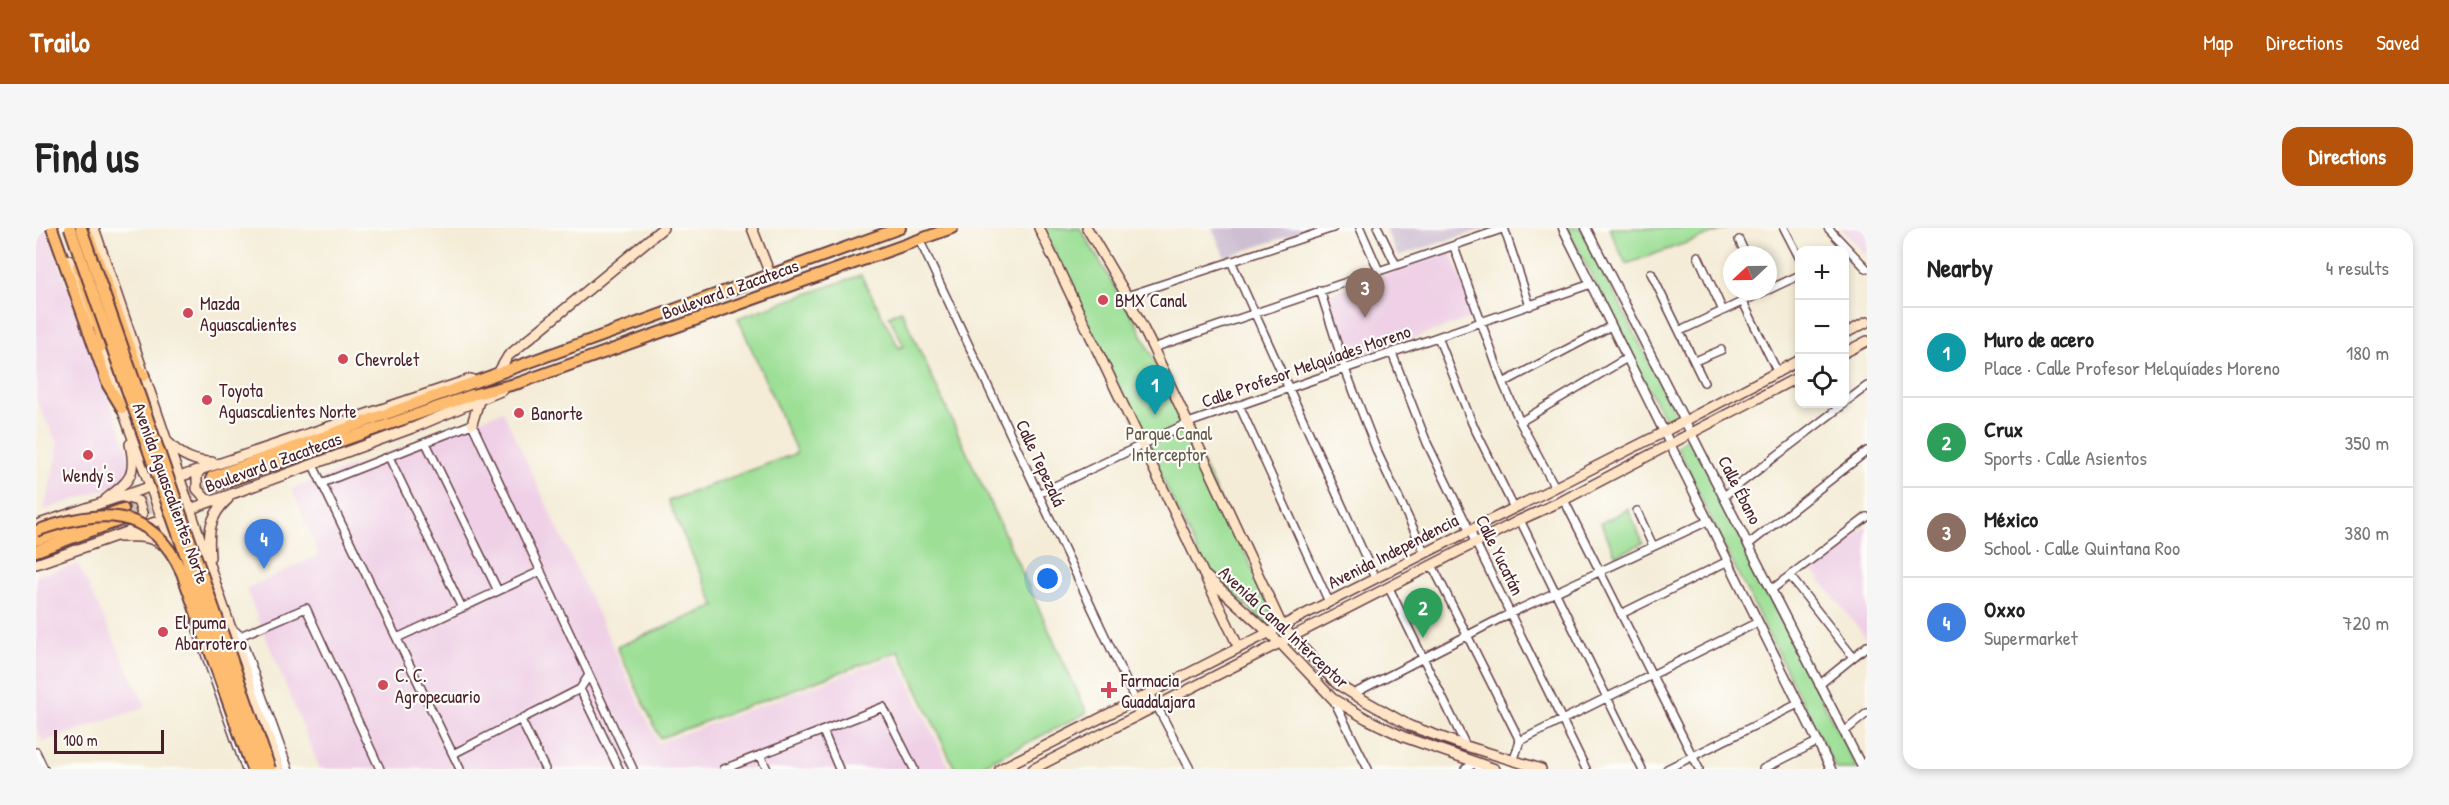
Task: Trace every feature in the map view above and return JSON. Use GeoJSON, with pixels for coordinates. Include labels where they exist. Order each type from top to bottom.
{"type":"FeatureCollection","features":[{"type":"Feature","properties":{"kind":"main road"},"geometry":{"type":"LineString","coordinates":[[52,228],[101,366],[112,393],[122,408]]}},
{"type":"Feature","properties":{"kind":"main road","name":"Avenida Aguascalientes Norte"},"geometry":{"type":"LineString","coordinates":[[57,228],[252,769]]}},
{"type":"Feature","properties":{"kind":"main road"},"geometry":{"type":"LineString","coordinates":[[68,228],[101,335],[100,347]]}},
{"type":"Feature","properties":{"kind":"main road","name":"Avenida Aguascalientes Norte"},"geometry":{"type":"LineString","coordinates":[[68,228],[261,769]]}},
{"type":"Feature","properties":{"kind":"main road","name":"Avenida Aguascalientes Norte"},"geometry":{"type":"LineString","coordinates":[[81,228],[270,769]]}},
{"type":"Feature","properties":{"kind":"main road"},"geometry":{"type":"LineString","coordinates":[[86,228],[137,366],[144,376]]}},
{"type":"Feature","properties":{"kind":"main road","name":"Avenida Aguascalientes Norte"},"geometry":{"type":"LineString","coordinates":[[94,228],[229,626],[277,751],[279,769]]}},
{"type":"Feature","properties":{"kind":"main road"},"geometry":{"type":"LineString","coordinates":[[498,373],[508,356],[663,228]]}},
{"type":"Feature","properties":{"kind":"main road"},"geometry":{"type":"LineString","coordinates":[[751,228],[770,274],[766,287],[757,297]]}},
{"type":"Feature","properties":{"kind":"main road","name":"Boulevard a Zacatecas"},"geometry":{"type":"LineString","coordinates":[[519,383],[472,395],[214,481],[498,373],[898,228]]}},
{"type":"Feature","properties":{"kind":"main road","name":"Boulevard a Zacatecas"},"geometry":{"type":"LineString","coordinates":[[36,564],[313,465],[479,401],[519,383],[952,228]]}},
{"type":"Feature","properties":{"kind":"main road","name":"Avenida Canal Interceptor"},"geometry":{"type":"LineString","coordinates":[[1039,228],[1202,572],[1280,643],[1333,699],[1404,737],[1478,766],[1495,769]]}},
{"type":"Feature","properties":{"kind":"main road","name":"Avenida Canal Interceptor"},"geometry":{"type":"LineString","coordinates":[[1087,228],[1127,296],[1153,348],[1282,626],[1336,684],[1410,726],[1541,769]]}},
{"type":"Feature","properties":{"kind":"main road"},"geometry":{"type":"LineString","coordinates":[[1849,332],[1867,322]]}},
{"type":"Feature","properties":{"kind":"main road"},"geometry":{"type":"LineString","coordinates":[[1849,351],[1867,341]]}},
{"type":"Feature","properties":{"kind":"main road","name":"Avenida Independencia"},"geometry":{"type":"LineString","coordinates":[[1000,769],[1686,421],[1795,363]]}},
{"type":"Feature","properties":{"kind":"main road","name":"Boulevard a Zacatecas"},"geometry":{"type":"LineString","coordinates":[[36,525],[95,507],[150,485],[456,382],[498,373]]}},
{"type":"Feature","properties":{"kind":"main road","name":"Avenida Independencia"},"geometry":{"type":"LineString","coordinates":[[1033,769],[1047,764],[1520,520],[1564,500],[1795,379]]}},
{"type":"Feature","properties":{"kind":"main road"},"geometry":{"type":"LineString","coordinates":[[472,424],[479,401]]}},
{"type":"Feature","properties":{"kind":"main road"},"geometry":{"type":"LineString","coordinates":[[95,507],[124,485],[132,474],[134,469],[130,430]]}},
{"type":"Feature","properties":{"kind":"main road"},"geometry":{"type":"LineString","coordinates":[[164,434],[174,448],[190,459],[203,462],[223,460]]}},
{"type":"Feature","properties":{"kind":"main road"},"geometry":{"type":"LineString","coordinates":[[141,458],[147,467],[160,468],[169,458],[169,448]]}},
{"type":"Feature","properties":{"kind":"main road"},"geometry":{"type":"LineString","coordinates":[[202,468],[197,475],[197,489],[206,499],[215,501]]}},
{"type":"Feature","properties":{"kind":"main road"},"geometry":{"type":"LineString","coordinates":[[211,572],[208,535],[210,527],[216,513],[232,495]]}},
{"type":"Feature","properties":{"kind":"main road"},"geometry":{"type":"LineString","coordinates":[[120,497],[138,501],[142,513],[136,528]]}},
{"type":"Feature","properties":{"kind":"main road"},"geometry":{"type":"LineString","coordinates":[[36,540],[125,513],[36,551]]}},
{"type":"Feature","properties":{"kind":"main road"},"geometry":{"type":"LineString","coordinates":[[36,531],[74,519],[104,515],[126,519],[139,525],[166,546],[182,573],[252,769]]}},
{"type":"Feature","properties":{"kind":"main road"},"geometry":{"type":"LineString","coordinates":[[112,537],[153,538],[177,560]]}},
{"type":"Feature","properties":{"kind":"main road"},"geometry":{"type":"LineString","coordinates":[[1202,572],[1239,648]]}},
{"type":"Feature","properties":{"kind":"street"},"geometry":{"type":"LineString","coordinates":[[1127,296],[1333,228]]}},
{"type":"Feature","properties":{"kind":"street"},"geometry":{"type":"LineString","coordinates":[[1360,228],[1379,271]]}},
{"type":"Feature","properties":{"kind":"street"},"geometry":{"type":"LineString","coordinates":[[1378,228],[1396,265]]}},
{"type":"Feature","properties":{"kind":"street"},"geometry":{"type":"LineString","coordinates":[[1153,348],[1505,228],[1530,306]]}},
{"type":"Feature","properties":{"kind":"street"},"geometry":{"type":"LineString","coordinates":[[1563,228],[1831,769]]}},
{"type":"Feature","properties":{"kind":"street","name":"Calle Ébano"},"geometry":{"type":"LineString","coordinates":[[1586,228],[1863,769]]}},
{"type":"Feature","properties":{"kind":"street"},"geometry":{"type":"LineString","coordinates":[[1784,228],[1795,249]]}},
{"type":"Feature","properties":{"kind":"street"},"geometry":{"type":"LineString","coordinates":[[1828,228],[1867,269]]}},
{"type":"Feature","properties":{"kind":"street","name":"Calle Tepezalá"},"geometry":{"type":"LineString","coordinates":[[919,240],[1135,700]]}},
{"type":"Feature","properties":{"kind":"street"},"geometry":{"type":"LineString","coordinates":[[1739,240],[1742,246]]}},
{"type":"Feature","properties":{"kind":"street"},"geometry":{"type":"LineString","coordinates":[[1454,247],[1503,383],[1520,422],[1555,487]]}},
{"type":"Feature","properties":{"kind":"street"},"geometry":{"type":"LineString","coordinates":[[1698,256],[1722,311]]}},
{"type":"Feature","properties":{"kind":"street"},"geometry":{"type":"LineString","coordinates":[[1231,261],[1375,578]]}},
{"type":"Feature","properties":{"kind":"street"},"geometry":{"type":"LineString","coordinates":[[1651,273],[1704,382]]}},
{"type":"Feature","properties":{"kind":"street"},"geometry":{"type":"LineString","coordinates":[[1777,286],[1795,277]]}},
{"type":"Feature","properties":{"kind":"street","name":"Calle Profesor Melquíades Moreno"},"geometry":{"type":"LineString","coordinates":[[1038,494],[1188,423],[1591,285]]}},
{"type":"Feature","properties":{"kind":"street"},"geometry":{"type":"LineString","coordinates":[[1320,290],[1345,369],[1378,454],[1425,553]]}},
{"type":"Feature","properties":{"kind":"street"},"geometry":{"type":"LineString","coordinates":[[1680,331],[1747,300]]}},
{"type":"Feature","properties":{"kind":"street"},"geometry":{"type":"LineString","coordinates":[[1743,302],[1778,373]]}},
{"type":"Feature","properties":{"kind":"street"},"geometry":{"type":"LineString","coordinates":[[1503,383],[1611,326]]}},
{"type":"Feature","properties":{"kind":"street"},"geometry":{"type":"LineString","coordinates":[[1438,337],[1472,423],[1514,508]]}},
{"type":"Feature","properties":{"kind":"street"},"geometry":{"type":"LineString","coordinates":[[1695,361],[1721,350]]}},
{"type":"Feature","properties":{"kind":"street","name":"Calle Yucatán"},"geometry":{"type":"LineString","coordinates":[[1392,353],[1427,443],[1586,769]]}},
{"type":"Feature","properties":{"kind":"street"},"geometry":{"type":"LineString","coordinates":[[1520,422],[1627,358]]}},
{"type":"Feature","properties":{"kind":"street"},"geometry":{"type":"LineString","coordinates":[[1849,399],[1867,386]]}},
{"type":"Feature","properties":{"kind":"street"},"geometry":{"type":"LineString","coordinates":[[1239,405],[1329,602]]}},
{"type":"Feature","properties":{"kind":"street"},"geometry":{"type":"LineString","coordinates":[[1724,495],[1837,408]]}},
{"type":"Feature","properties":{"kind":"street"},"geometry":{"type":"LineString","coordinates":[[321,481],[472,424],[633,769]]}},
{"type":"Feature","properties":{"kind":"street"},"geometry":{"type":"LineString","coordinates":[[426,443],[498,591]]}},
{"type":"Feature","properties":{"kind":"street"},"geometry":{"type":"LineString","coordinates":[[1749,544],[1867,451]]}},
{"type":"Feature","properties":{"kind":"street"},"geometry":{"type":"LineString","coordinates":[[389,457],[462,608]]}},
{"type":"Feature","properties":{"kind":"street"},"geometry":{"type":"LineString","coordinates":[[313,465],[460,769]]}},
{"type":"Feature","properties":{"kind":"street"},"geometry":{"type":"LineString","coordinates":[[1564,500],[1699,769]]}},
{"type":"Feature","properties":{"kind":"street"},"geometry":{"type":"LineString","coordinates":[[1637,511],[1653,546]]}},
{"type":"Feature","properties":{"kind":"street"},"geometry":{"type":"LineString","coordinates":[[1772,590],[1867,517]]}},
{"type":"Feature","properties":{"kind":"street"},"geometry":{"type":"LineString","coordinates":[[1520,520],[1642,769]]}},
{"type":"Feature","properties":{"kind":"street"},"geometry":{"type":"LineString","coordinates":[[1353,694],[1511,614],[1708,520]]}},
{"type":"Feature","properties":{"kind":"street"},"geometry":{"type":"LineString","coordinates":[[1621,614],[1728,561]]}},
{"type":"Feature","properties":{"kind":"street"},"geometry":{"type":"LineString","coordinates":[[1432,566],[1520,741],[1514,759]]}},
{"type":"Feature","properties":{"kind":"street"},"geometry":{"type":"LineString","coordinates":[[397,638],[541,572]]}},
{"type":"Feature","properties":{"kind":"street"},"geometry":{"type":"LineString","coordinates":[[1790,576],[1853,657]]}},
{"type":"Feature","properties":{"kind":"street"},"geometry":{"type":"LineString","coordinates":[[1389,588],[1466,746]]}},
{"type":"Feature","properties":{"kind":"street"},"geometry":{"type":"LineString","coordinates":[[240,636],[306,608],[380,769]]}},
{"type":"Feature","properties":{"kind":"street"},"geometry":{"type":"LineString","coordinates":[[195,609],[198,632],[246,769]]}},
{"type":"Feature","properties":{"kind":"street"},"geometry":{"type":"LineString","coordinates":[[1520,741],[1758,622]]}},
{"type":"Feature","properties":{"kind":"street"},"geometry":{"type":"LineString","coordinates":[[229,626],[240,636],[277,751],[288,769]]}},
{"type":"Feature","properties":{"kind":"street"},"geometry":{"type":"LineString","coordinates":[[1819,685],[1867,646]]}},
{"type":"Feature","properties":{"kind":"street"},"geometry":{"type":"LineString","coordinates":[[453,754],[580,689],[589,675]]}},
{"type":"Feature","properties":{"kind":"street"},"geometry":{"type":"LineString","coordinates":[[580,689],[619,769]]}},
{"type":"Feature","properties":{"kind":"street"},"geometry":{"type":"LineString","coordinates":[[1150,693],[1190,769]]}},
{"type":"Feature","properties":{"kind":"street"},"geometry":{"type":"LineString","coordinates":[[1333,699],[1368,769]]}},
{"type":"Feature","properties":{"kind":"street"},"geometry":{"type":"LineString","coordinates":[[1667,769],[1798,704]]}},
{"type":"Feature","properties":{"kind":"street"},"geometry":{"type":"LineString","coordinates":[[724,769],[883,707],[914,769]]}},
{"type":"Feature","properties":{"kind":"street"},"geometry":{"type":"LineString","coordinates":[[1844,732],[1867,713]]}},
{"type":"Feature","properties":{"kind":"street"},"geometry":{"type":"LineString","coordinates":[[521,720],[545,769]]}},
{"type":"Feature","properties":{"kind":"street"},"geometry":{"type":"LineString","coordinates":[[823,731],[839,769]]}},
{"type":"Feature","properties":{"kind":"street"},"geometry":{"type":"LineString","coordinates":[[1763,769],[1817,742]]}},
{"type":"Feature","properties":{"kind":"street"},"geometry":{"type":"LineString","coordinates":[[36,752],[43,769]]}},
{"type":"Feature","properties":{"kind":"street"},"geometry":{"type":"LineString","coordinates":[[760,755],[767,769]]}},
{"type":"Feature","properties":{"kind":"street"},"geometry":{"type":"LineString","coordinates":[[1047,764],[1056,769]]}},
{"type":"Feature","properties":{"kind":"street"},"geometry":{"type":"LineString","coordinates":[[1465,769],[1478,766]]}},
{"type":"Feature","properties":{"kind":"shaded area"},"geometry":{"type":"Polygon","coordinates":[[[36,228],[46,228],[128,450],[130,467],[127,476],[115,486],[44,510],[57,455],[57,442],[36,401],[36,228]]]}},
{"type":"Feature","properties":{"kind":"shaded area"},"geometry":{"type":"Polygon","coordinates":[[[1212,228],[1313,228],[1225,257],[1212,228]]]}},
{"type":"Feature","properties":{"kind":"shaded area"},"geometry":{"type":"Polygon","coordinates":[[[1385,228],[1487,228],[1398,256],[1385,228]]]}},
{"type":"Feature","properties":{"kind":"shaded area"},"geometry":{"type":"Polygon","coordinates":[[[1841,228],[1867,228],[1867,256],[1841,228]]]}},
{"type":"Feature","properties":{"kind":"shaded area"},"geometry":{"type":"Polygon","coordinates":[[[1451,251],[1474,317],[1349,361],[1329,294],[1451,251]]]}},
{"type":"Feature","properties":{"kind":"shaded area"},"geometry":{"type":"Polygon","coordinates":[[[503,411],[658,743],[896,656],[950,769],[320,769],[246,589],[319,555],[292,489],[503,411]]]}},
{"type":"Feature","properties":{"kind":"shaded area"},"geometry":{"type":"Polygon","coordinates":[[[1867,526],[1867,639],[1812,569],[1867,526]]]}},
{"type":"Feature","properties":{"kind":"shaded area"},"geometry":{"type":"Polygon","coordinates":[[[78,564],[146,707],[43,742],[36,729],[36,576],[78,564]]]}},
{"type":"Feature","properties":{"kind":"green space","name":"Parque Canal Interceptor"},"geometry":{"type":"Polygon","coordinates":[[[1043,228],[1080,228],[1137,324],[1277,621],[1270,627],[1205,568],[1043,228]]]}},
{"type":"Feature","properties":{"kind":"green space"},"geometry":{"type":"Polygon","coordinates":[[[1567,228],[1581,228],[1677,416],[1665,419],[1611,320],[1593,278],[1567,228]]]}},
{"type":"Feature","properties":{"kind":"green space"},"geometry":{"type":"Polygon","coordinates":[[[1609,228],[1729,228],[1626,264],[1609,228]]]}},
{"type":"Feature","properties":{"kind":"green space"},"geometry":{"type":"Polygon","coordinates":[[[861,275],[899,348],[904,346],[889,316],[901,310],[1087,713],[975,769],[955,769],[899,651],[660,738],[617,647],[715,606],[668,501],[797,453],[738,318],[861,275]]]}},
{"type":"Feature","properties":{"kind":"green space"},"geometry":{"type":"Polygon","coordinates":[[[1689,436],[1857,769],[1836,769],[1711,520],[1677,446],[1689,436]]]}},
{"type":"Feature","properties":{"kind":"green space"},"geometry":{"type":"Polygon","coordinates":[[[1628,509],[1643,543],[1616,556],[1601,523],[1628,509]]]}},
{"type":"Feature","properties":{"kind":"tunnel"},"geometry":{"type":"LineString","coordinates":[[123,509],[212,477]]}},
{"type":"Feature","properties":{"kind":"tunnel"},"geometry":{"type":"LineString","coordinates":[[127,517],[216,485]]}},
{"type":"Feature","properties":{"kind":"place","name":"BMX Canal"},"geometry":{"type":"Point","coordinates":[1103,300]}},
{"type":"Feature","properties":{"kind":"place","name":"Mazda Aguascalientes"},"geometry":{"type":"Point","coordinates":[188,313]}},
{"type":"Feature","properties":{"kind":"place","name":"México"},"geometry":{"type":"Point","coordinates":[1365,318]}},
{"type":"Feature","properties":{"kind":"place","name":"Chevrolet"},"geometry":{"type":"Point","coordinates":[343,359]}},
{"type":"Feature","properties":{"kind":"place","name":"Toyota Aguascalientes Norte"},"geometry":{"type":"Point","coordinates":[207,400]}},
{"type":"Feature","properties":{"kind":"place","name":"Banorte"},"geometry":{"type":"Point","coordinates":[519,413]}},
{"type":"Feature","properties":{"kind":"place","name":"Muro de acero"},"geometry":{"type":"Point","coordinates":[1155,415]}},
{"type":"Feature","properties":{"kind":"place","name":"Wendy's"},"geometry":{"type":"Point","coordinates":[88,455]}},
{"type":"Feature","properties":{"kind":"place","name":"Oxxo"},"geometry":{"type":"Point","coordinates":[264,569]}},
{"type":"Feature","properties":{"kind":"place","name":"El puma Abarrotero"},"geometry":{"type":"Point","coordinates":[163,632]}},
{"type":"Feature","properties":{"kind":"place","name":"Crux"},"geometry":{"type":"Point","coordinates":[1423,638]}},
{"type":"Feature","properties":{"kind":"place","name":"C. C. Agropecuario"},"geometry":{"type":"Point","coordinates":[383,685]}},
{"type":"Feature","properties":{"kind":"place","name":"Farmacia Guadalajara"},"geometry":{"type":"Point","coordinates":[1109,690]}}]}
